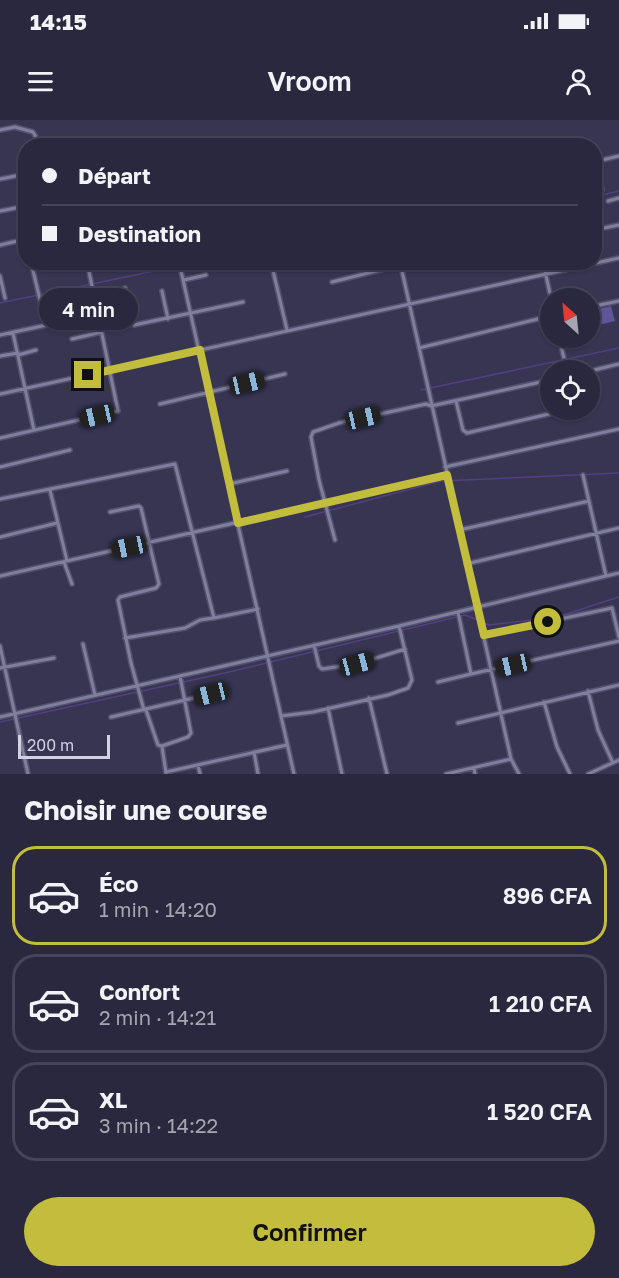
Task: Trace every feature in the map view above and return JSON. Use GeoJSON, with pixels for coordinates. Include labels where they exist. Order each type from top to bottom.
{"type":"FeatureCollection","features":[{"type":"Feature","properties":{"kind":"street"},"geometry":{"type":"LineString","coordinates":[[0,130],[15,127],[33,132],[36,138]]}},
{"type":"Feature","properties":{"kind":"street"},"geometry":{"type":"LineString","coordinates":[[602,160],[619,156]]}},
{"type":"Feature","properties":{"kind":"street"},"geometry":{"type":"LineString","coordinates":[[0,179],[18,176]]}},
{"type":"Feature","properties":{"kind":"street"},"geometry":{"type":"LineString","coordinates":[[608,201],[619,198]]}},
{"type":"Feature","properties":{"kind":"street"},"geometry":{"type":"LineString","coordinates":[[0,211],[18,208]]}},
{"type":"Feature","properties":{"kind":"street"},"geometry":{"type":"LineString","coordinates":[[602,228],[619,225]]}},
{"type":"Feature","properties":{"kind":"street"},"geometry":{"type":"LineString","coordinates":[[0,245],[18,241]]}},
{"type":"Feature","properties":{"kind":"street"},"geometry":{"type":"LineString","coordinates":[[602,262],[619,258]]}},
{"type":"Feature","properties":{"kind":"street"},"geometry":{"type":"LineString","coordinates":[[33,270],[47,326]]}},
{"type":"Feature","properties":{"kind":"street"},"geometry":{"type":"LineString","coordinates":[[0,438],[118,411],[89,270]]}},
{"type":"Feature","properties":{"kind":"street"},"geometry":{"type":"LineString","coordinates":[[182,270],[294,774]]}},
{"type":"Feature","properties":{"kind":"street"},"geometry":{"type":"LineString","coordinates":[[273,270],[287,330]]}},
{"type":"Feature","properties":{"kind":"street"},"geometry":{"type":"LineString","coordinates":[[332,282],[378,270]]}},
{"type":"Feature","properties":{"kind":"street"},"geometry":{"type":"LineString","coordinates":[[402,270],[466,564],[512,759],[519,774]]}},
{"type":"Feature","properties":{"kind":"street"},"geometry":{"type":"LineString","coordinates":[[545,270],[549,288]]}},
{"type":"Feature","properties":{"kind":"street"},"geometry":{"type":"LineString","coordinates":[[0,394],[564,270]]}},
{"type":"Feature","properties":{"kind":"street"},"geometry":{"type":"LineString","coordinates":[[184,280],[206,275]]}},
{"type":"Feature","properties":{"kind":"street"},"geometry":{"type":"LineString","coordinates":[[0,276],[5,298]]}},
{"type":"Feature","properties":{"kind":"street"},"geometry":{"type":"LineString","coordinates":[[125,288],[134,325],[243,302]]}},
{"type":"Feature","properties":{"kind":"street"},"geometry":{"type":"LineString","coordinates":[[162,291],[168,319]]}},
{"type":"Feature","properties":{"kind":"street"},"geometry":{"type":"LineString","coordinates":[[600,305],[619,301]]}},
{"type":"Feature","properties":{"kind":"street"},"geometry":{"type":"LineString","coordinates":[[0,335],[98,314]]}},
{"type":"Feature","properties":{"kind":"street"},"geometry":{"type":"LineString","coordinates":[[419,348],[540,318]]}},
{"type":"Feature","properties":{"kind":"street"},"geometry":{"type":"LineString","coordinates":[[72,339],[102,332]]}},
{"type":"Feature","properties":{"kind":"street"},"geometry":{"type":"LineString","coordinates":[[13,333],[34,430]]}},
{"type":"Feature","properties":{"kind":"street"},"geometry":{"type":"LineString","coordinates":[[0,356],[36,350]]}},
{"type":"Feature","properties":{"kind":"street"},"geometry":{"type":"LineString","coordinates":[[600,369],[619,364]]}},
{"type":"Feature","properties":{"kind":"street"},"geometry":{"type":"LineString","coordinates":[[159,404],[285,374]]}},
{"type":"Feature","properties":{"kind":"street"},"geometry":{"type":"LineString","coordinates":[[335,540],[325,503],[311,437],[312,432],[339,423],[426,404],[432,406],[540,382]]}},
{"type":"Feature","properties":{"kind":"street"},"geometry":{"type":"LineString","coordinates":[[456,401],[463,430],[467,433],[540,416]]}},
{"type":"Feature","properties":{"kind":"street"},"geometry":{"type":"LineString","coordinates":[[445,467],[619,429]]}},
{"type":"Feature","properties":{"kind":"street"},"geometry":{"type":"LineString","coordinates":[[0,466],[69,450]]}},
{"type":"Feature","properties":{"kind":"street"},"geometry":{"type":"LineString","coordinates":[[0,499],[175,464],[213,618]]}},
{"type":"Feature","properties":{"kind":"street"},"geometry":{"type":"LineString","coordinates":[[229,484],[287,471]]}},
{"type":"Feature","properties":{"kind":"street"},"geometry":{"type":"LineString","coordinates":[[0,576],[447,475]]}},
{"type":"Feature","properties":{"kind":"street"},"geometry":{"type":"LineString","coordinates":[[583,476],[606,576]]}},
{"type":"Feature","properties":{"kind":"street"},"geometry":{"type":"LineString","coordinates":[[50,489],[72,584]]}},
{"type":"Feature","properties":{"kind":"street"},"geometry":{"type":"LineString","coordinates":[[459,530],[589,501]]}},
{"type":"Feature","properties":{"kind":"street"},"geometry":{"type":"LineString","coordinates":[[110,512],[140,507],[150,543],[159,584],[156,588],[118,598],[125,638],[145,710],[158,745],[162,746]]}},
{"type":"Feature","properties":{"kind":"street"},"geometry":{"type":"LineString","coordinates":[[0,537],[57,523]]}},
{"type":"Feature","properties":{"kind":"street"},"geometry":{"type":"LineString","coordinates":[[466,564],[619,528]]}},
{"type":"Feature","properties":{"kind":"street"},"geometry":{"type":"LineString","coordinates":[[0,717],[619,573]]}},
{"type":"Feature","properties":{"kind":"street"},"geometry":{"type":"LineString","coordinates":[[125,638],[185,628],[200,620],[258,609]]}},
{"type":"Feature","properties":{"kind":"street"},"geometry":{"type":"LineString","coordinates":[[438,682],[619,639],[612,609],[484,635]]}},
{"type":"Feature","properties":{"kind":"street"},"geometry":{"type":"LineString","coordinates":[[458,612],[471,674]]}},
{"type":"Feature","properties":{"kind":"street"},"geometry":{"type":"LineString","coordinates":[[281,716],[388,695],[410,686],[411,680],[399,626]]}},
{"type":"Feature","properties":{"kind":"street"},"geometry":{"type":"LineString","coordinates":[[83,644],[95,695]]}},
{"type":"Feature","properties":{"kind":"street"},"geometry":{"type":"LineString","coordinates":[[315,645],[320,669],[357,664],[405,649]]}},
{"type":"Feature","properties":{"kind":"street"},"geometry":{"type":"LineString","coordinates":[[0,646],[2,668],[28,774]]}},
{"type":"Feature","properties":{"kind":"street"},"geometry":{"type":"LineString","coordinates":[[2,668],[54,658]]}},
{"type":"Feature","properties":{"kind":"street"},"geometry":{"type":"LineString","coordinates":[[162,746],[190,736],[180,676]]}},
{"type":"Feature","properties":{"kind":"street"},"geometry":{"type":"LineString","coordinates":[[458,723],[619,685]]}},
{"type":"Feature","properties":{"kind":"street"},"geometry":{"type":"LineString","coordinates":[[588,691],[598,730],[613,763]]}},
{"type":"Feature","properties":{"kind":"street"},"geometry":{"type":"LineString","coordinates":[[111,717],[211,694]]}},
{"type":"Feature","properties":{"kind":"street"},"geometry":{"type":"LineString","coordinates":[[369,698],[387,774]]}},
{"type":"Feature","properties":{"kind":"street"},"geometry":{"type":"LineString","coordinates":[[544,702],[557,747],[570,774]]}},
{"type":"Feature","properties":{"kind":"street"},"geometry":{"type":"LineString","coordinates":[[328,708],[342,774]]}},
{"type":"Feature","properties":{"kind":"street"},"geometry":{"type":"LineString","coordinates":[[162,746],[166,773],[288,745]]}},
{"type":"Feature","properties":{"kind":"street"},"geometry":{"type":"LineString","coordinates":[[254,752],[258,774]]}},
{"type":"Feature","properties":{"kind":"street"},"geometry":{"type":"LineString","coordinates":[[446,774],[512,759]]}},
{"type":"Feature","properties":{"kind":"street"},"geometry":{"type":"LineString","coordinates":[[588,774],[619,760]]}},
{"type":"Feature","properties":{"kind":"street"},"geometry":{"type":"LineString","coordinates":[[198,765],[200,774]]}},
{"type":"Feature","properties":{"kind":"street"},"geometry":{"type":"LineString","coordinates":[[474,768],[475,774]]}},
{"type":"Feature","properties":{"kind":"shaded area"},"geometry":{"type":"Polygon","coordinates":[[[611,306],[615,321],[600,325],[600,309],[611,306]]]}},
{"type":"Feature","properties":{"kind":"waterway"},"geometry":{"type":"LineString","coordinates":[[602,195],[619,191]]}},
{"type":"Feature","properties":{"kind":"waterway"},"geometry":{"type":"LineString","coordinates":[[0,303],[159,270]]}},
{"type":"Feature","properties":{"kind":"waterway"},"geometry":{"type":"LineString","coordinates":[[421,390],[619,348]]}},
{"type":"Feature","properties":{"kind":"waterway"},"geometry":{"type":"LineString","coordinates":[[305,517],[441,481],[619,473]]}},
{"type":"Feature","properties":{"kind":"waterway"},"geometry":{"type":"LineString","coordinates":[[482,622],[489,625],[557,617],[619,597]]}},
{"type":"Feature","properties":{"kind":"waterway"},"geometry":{"type":"LineString","coordinates":[[0,722],[229,672],[465,615],[478,620]]}},
{"type":"Feature","properties":{"kind":"route"},"geometry":{"type":"LineString","coordinates":[[88,375],[200,350],[238,523],[447,475],[484,635],[548,622]]}}]}
